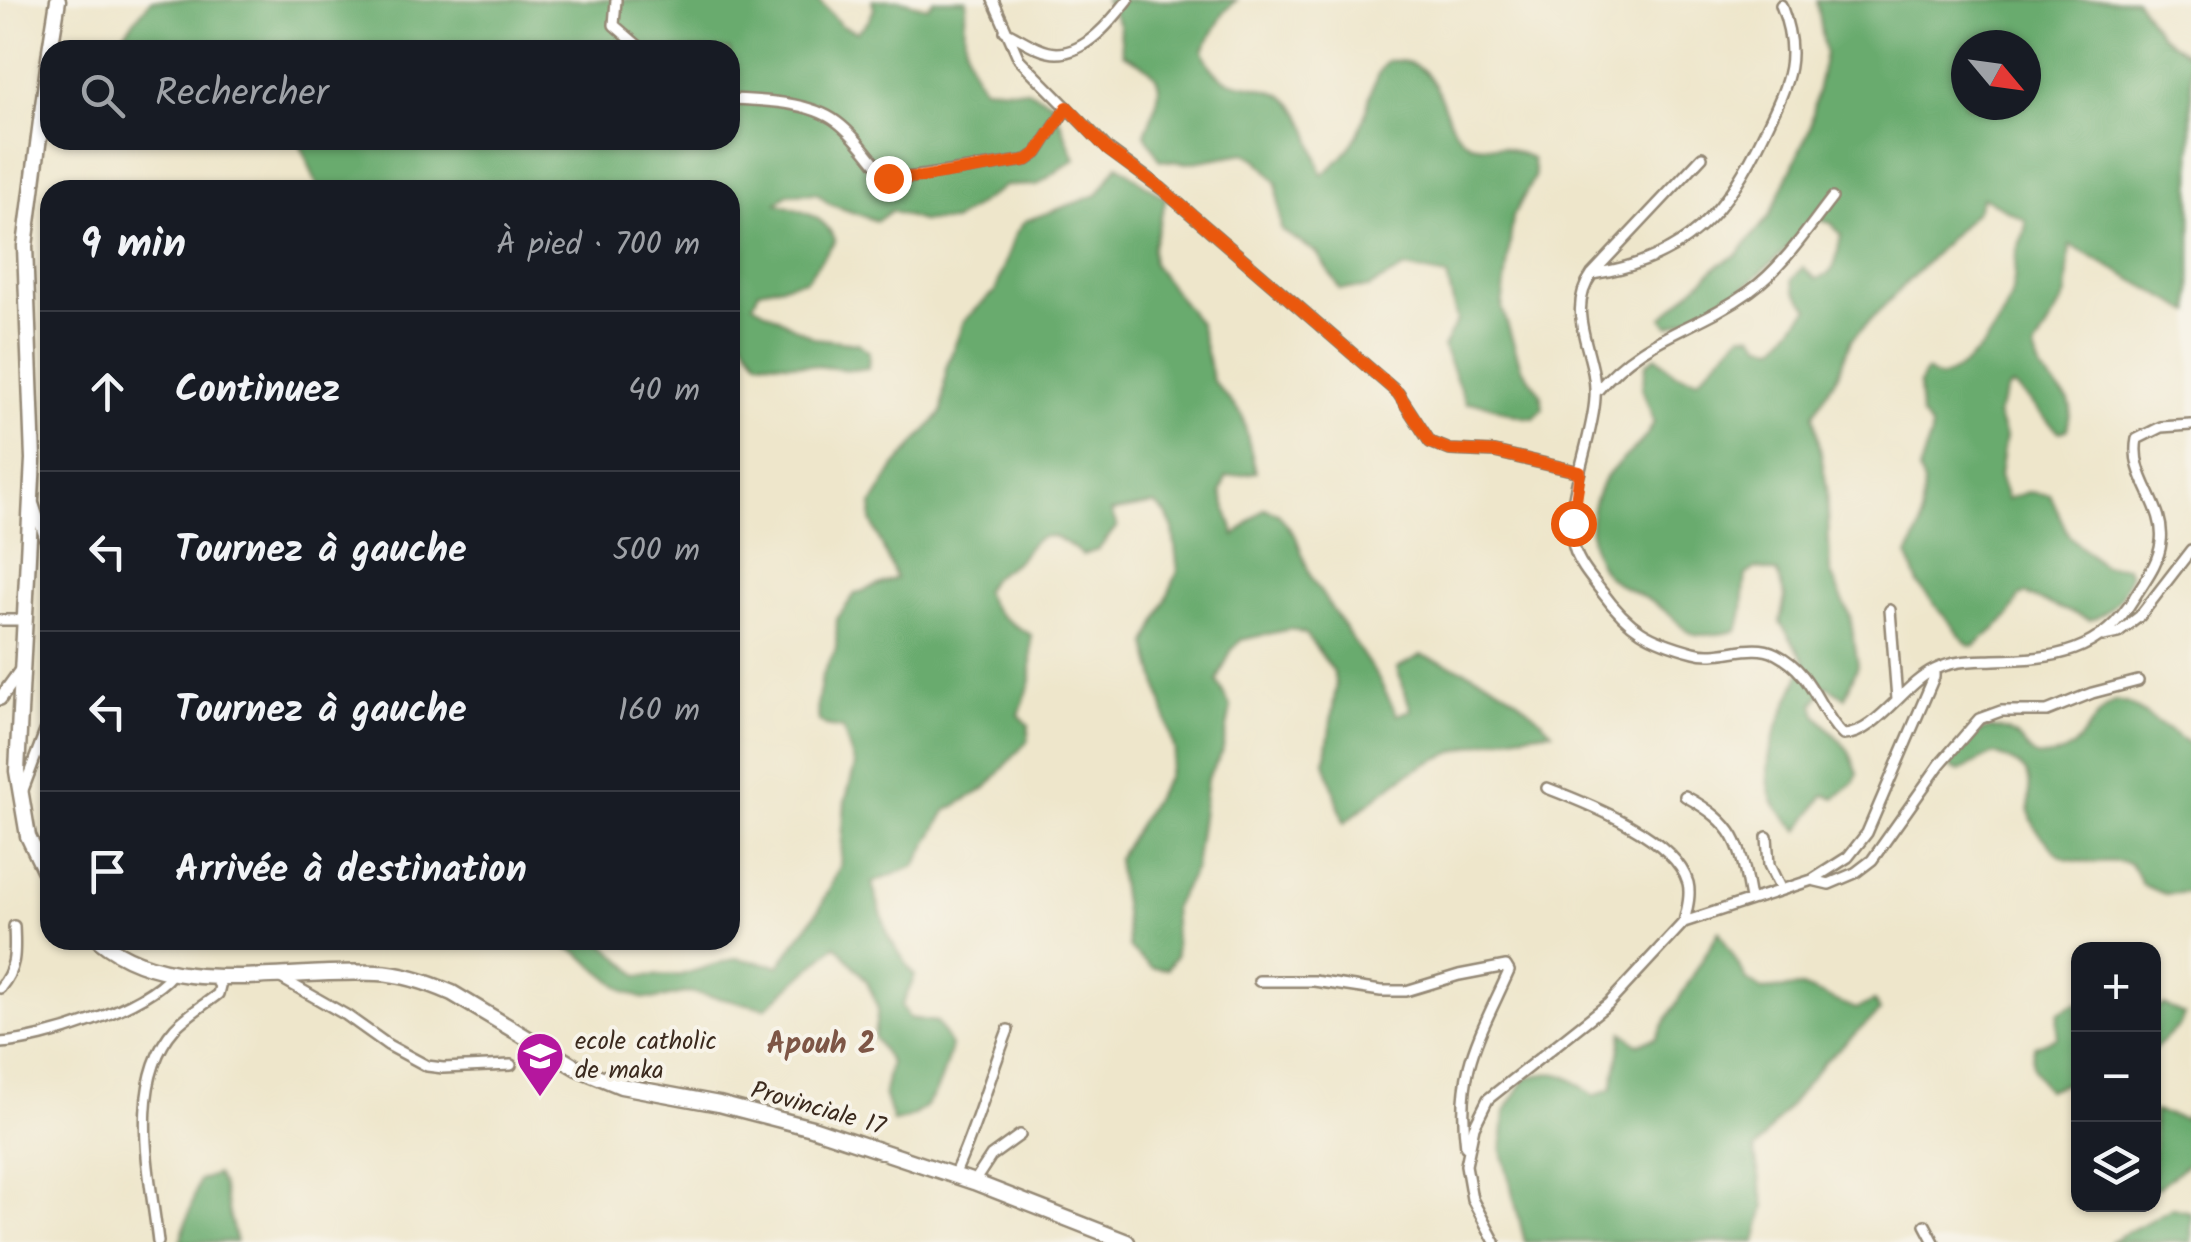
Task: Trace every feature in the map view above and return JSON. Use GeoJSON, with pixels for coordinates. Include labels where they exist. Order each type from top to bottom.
{"type":"FeatureCollection","features":[{"type":"Feature","properties":{"kind":"main road"},"geometry":{"type":"LineString","coordinates":[[52,40],[59,1]]}},
{"type":"Feature","properties":{"kind":"main road"},"geometry":{"type":"LineString","coordinates":[[40,128],[25,246],[33,421],[32,497],[17,770],[32,848],[40,863]]}},
{"type":"Feature","properties":{"kind":"main road","name":"Provinciale 17"},"geometry":{"type":"LineString","coordinates":[[112,950],[122,958],[172,974],[377,972],[431,984],[577,1068],[621,1086],[760,1114],[974,1182],[1106,1238],[1127,1242]]}},
{"type":"Feature","properties":{"kind":"street"},"geometry":{"type":"LineString","coordinates":[[616,0],[614,25],[631,40]]}},
{"type":"Feature","properties":{"kind":"street"},"geometry":{"type":"LineString","coordinates":[[993,0],[1019,59],[1108,150],[1162,189],[1398,393],[1430,442],[1450,450],[1495,452],[1580,472]]}},
{"type":"Feature","properties":{"kind":"street"},"geometry":{"type":"LineString","coordinates":[[1005,30],[1041,48],[1063,52],[1097,34],[1128,0]]}},
{"type":"Feature","properties":{"kind":"street"},"geometry":{"type":"LineString","coordinates":[[1592,274],[1632,268],[1657,256],[1690,236],[1725,202],[1748,166],[1789,76],[1793,43],[1781,5]]}},
{"type":"Feature","properties":{"kind":"street"},"geometry":{"type":"LineString","coordinates":[[740,99],[827,116],[840,124],[885,176],[893,180],[1027,160],[1037,153],[1067,107]]}},
{"type":"Feature","properties":{"kind":"street"},"geometry":{"type":"LineString","coordinates":[[1702,157],[1592,274],[1580,294],[1596,392],[1580,472],[1572,534],[1574,550],[1630,626],[1655,640],[1700,654],[1744,650],[1775,653],[1812,686],[1843,735],[1855,732],[1916,681],[1959,660],[2068,652],[2118,633],[2140,616],[2191,550]]}},
{"type":"Feature","properties":{"kind":"street"},"geometry":{"type":"LineString","coordinates":[[1596,392],[1616,368],[1635,354],[1749,292],[1788,254],[1832,198]]}},
{"type":"Feature","properties":{"kind":"street"},"geometry":{"type":"LineString","coordinates":[[2104,636],[2119,621],[2148,576],[2162,540],[2159,514],[2138,468],[2137,439],[2161,427],[2191,426]]}},
{"type":"Feature","properties":{"kind":"street"},"geometry":{"type":"LineString","coordinates":[[32,497],[40,522]]}},
{"type":"Feature","properties":{"kind":"street"},"geometry":{"type":"LineString","coordinates":[[1890,610],[1897,699]]}},
{"type":"Feature","properties":{"kind":"street"},"geometry":{"type":"LineString","coordinates":[[0,620],[24,620]]}},
{"type":"Feature","properties":{"kind":"street"},"geometry":{"type":"LineString","coordinates":[[0,700],[21,670]]}},
{"type":"Feature","properties":{"kind":"street"},"geometry":{"type":"LineString","coordinates":[[1467,1154],[1479,1113],[1488,1099],[1608,1004],[1684,922],[1812,880],[1848,857],[1868,833],[1932,683],[1934,670]]}},
{"type":"Feature","properties":{"kind":"street"},"geometry":{"type":"LineString","coordinates":[[1812,880],[1829,884],[1867,864],[1940,764],[1971,728],[1989,714],[2046,711],[2138,681]]}},
{"type":"Feature","properties":{"kind":"street"},"geometry":{"type":"LineString","coordinates":[[20,799],[40,745]]}},
{"type":"Feature","properties":{"kind":"street"},"geometry":{"type":"LineString","coordinates":[[1546,788],[1607,812],[1666,853],[1690,886],[1684,922]]}},
{"type":"Feature","properties":{"kind":"street"},"geometry":{"type":"LineString","coordinates":[[1685,796],[1726,823],[1737,842],[1750,899]]}},
{"type":"Feature","properties":{"kind":"street"},"geometry":{"type":"LineString","coordinates":[[1767,838],[1770,865],[1782,890]]}},
{"type":"Feature","properties":{"kind":"street"},"geometry":{"type":"LineString","coordinates":[[0,988],[15,962],[14,926]]}},
{"type":"Feature","properties":{"kind":"street"},"geometry":{"type":"LineString","coordinates":[[1259,981],[1314,981],[1406,992],[1458,975],[1506,966],[1509,970],[1473,1047],[1461,1112],[1472,1199],[1495,1242]]}},
{"type":"Feature","properties":{"kind":"street"},"geometry":{"type":"LineString","coordinates":[[0,1043],[32,1038],[98,1016],[154,992],[172,974]]}},
{"type":"Feature","properties":{"kind":"street"},"geometry":{"type":"LineString","coordinates":[[158,1242],[148,1180],[145,1118],[149,1094],[160,1054],[175,1028],[218,994],[220,986],[213,975]]}},
{"type":"Feature","properties":{"kind":"street"},"geometry":{"type":"LineString","coordinates":[[277,975],[428,1066],[511,1065]]}},
{"type":"Feature","properties":{"kind":"street"},"geometry":{"type":"LineString","coordinates":[[954,1176],[1008,1030]]}},
{"type":"Feature","properties":{"kind":"street"},"geometry":{"type":"LineString","coordinates":[[974,1182],[991,1156],[1020,1135]]}},
{"type":"Feature","properties":{"kind":"street"},"geometry":{"type":"LineString","coordinates":[[1924,1225],[1934,1242]]}},
{"type":"Feature","properties":{"kind":"green space"},"geometry":{"type":"Polygon","coordinates":[[[151,0],[818,0],[842,26],[857,32],[868,22],[874,9],[872,0],[900,0],[927,7],[934,0],[967,0],[966,45],[971,66],[983,87],[1027,90],[1053,103],[1075,159],[1037,185],[1005,186],[953,221],[921,221],[891,211],[877,221],[829,204],[817,193],[787,194],[777,203],[819,219],[835,241],[806,280],[759,290],[753,304],[814,338],[858,343],[869,352],[868,368],[852,370],[758,360],[740,336],[740,180],[315,180],[303,150],[740,150],[740,40],[119,40],[151,0]]]}},
{"type":"Feature","properties":{"kind":"green space"},"geometry":{"type":"Polygon","coordinates":[[[1105,0],[1236,0],[1203,50],[1209,64],[1225,79],[1289,100],[1303,118],[1322,175],[1354,140],[1376,78],[1387,61],[1407,62],[1422,69],[1432,80],[1459,136],[1471,144],[1502,147],[1532,158],[1535,175],[1513,217],[1502,308],[1521,367],[1540,393],[1543,408],[1534,418],[1466,403],[1443,347],[1457,321],[1447,276],[1405,268],[1368,288],[1340,289],[1317,253],[1281,230],[1277,183],[1258,160],[1245,153],[1188,163],[1160,160],[1145,134],[1159,86],[1150,70],[1123,54],[1119,24],[1105,0]]]}},
{"type":"Feature","properties":{"kind":"green space"},"geometry":{"type":"Polygon","coordinates":[[[1817,0],[2136,0],[2160,34],[2191,57],[2191,312],[2070,245],[2066,295],[2034,350],[2041,372],[2069,401],[2067,430],[2060,432],[2013,386],[2007,389],[1997,415],[2005,437],[1999,476],[2007,499],[2028,492],[2050,495],[2069,536],[2103,566],[2126,567],[2130,574],[2124,589],[2104,613],[2090,620],[2026,594],[2019,597],[2009,617],[1975,646],[1969,646],[1918,584],[1908,556],[1920,529],[1924,484],[1919,471],[1931,435],[1931,427],[1921,415],[1919,385],[1926,371],[1939,378],[1962,366],[1992,333],[2011,296],[2016,254],[2024,232],[2025,220],[1982,197],[1977,210],[1851,340],[1838,374],[1814,414],[1827,488],[1830,572],[1850,616],[1858,665],[1845,697],[1826,686],[1814,704],[1817,715],[1849,751],[1858,774],[1853,784],[1835,798],[1824,795],[1799,831],[1775,804],[1769,783],[1768,765],[1777,729],[1805,661],[1780,622],[1785,597],[1777,573],[1756,568],[1746,575],[1737,631],[1693,634],[1664,610],[1605,573],[1593,547],[1591,518],[1606,478],[1642,441],[1654,422],[1642,388],[1646,364],[1656,356],[1674,373],[1698,379],[1742,334],[1777,346],[1809,308],[1795,291],[1792,280],[1803,267],[1816,279],[1833,268],[1841,235],[1831,223],[1819,220],[1807,224],[1785,251],[1731,300],[1669,326],[1662,318],[1717,266],[1738,254],[1770,215],[1810,128],[1825,53],[1817,0]]]}},
{"type":"Feature","properties":{"kind":"green space"},"geometry":{"type":"Polygon","coordinates":[[[1118,165],[1166,199],[1152,249],[1153,264],[1199,323],[1213,381],[1242,415],[1256,472],[1226,477],[1221,492],[1235,536],[1264,508],[1278,513],[1296,537],[1311,578],[1378,678],[1397,715],[1411,710],[1397,668],[1421,655],[1506,691],[1552,731],[1497,739],[1441,757],[1400,779],[1344,823],[1325,762],[1336,687],[1333,671],[1306,634],[1290,629],[1241,640],[1231,651],[1217,681],[1231,708],[1222,753],[1207,779],[1195,868],[1173,908],[1176,956],[1167,969],[1151,968],[1129,948],[1117,859],[1166,780],[1175,752],[1147,644],[1178,571],[1173,529],[1166,514],[1155,504],[1111,512],[1117,526],[1098,550],[1082,555],[1050,536],[1036,540],[984,590],[996,612],[1031,635],[1031,681],[1019,715],[1029,725],[1028,740],[986,788],[946,811],[915,866],[872,883],[889,938],[915,976],[902,1006],[909,1018],[937,1022],[951,1046],[940,1083],[927,1104],[907,1118],[893,1122],[884,1093],[890,1063],[874,1037],[878,1009],[867,981],[836,945],[766,1008],[689,992],[641,998],[626,992],[572,950],[611,950],[639,976],[681,975],[736,958],[779,966],[820,908],[840,867],[845,802],[855,766],[843,729],[819,721],[822,676],[836,649],[837,619],[855,594],[896,578],[871,520],[872,505],[894,468],[942,412],[946,368],[964,321],[996,290],[1015,234],[1025,221],[1097,195],[1118,165]]]}},
{"type":"Feature","properties":{"kind":"green space"},"geometry":{"type":"Polygon","coordinates":[[[2117,701],[2129,704],[2191,745],[2191,892],[2165,894],[2142,885],[2131,864],[2069,860],[2060,855],[2035,827],[2030,815],[2028,776],[2012,761],[1994,754],[1960,771],[1949,767],[1969,740],[1987,729],[2008,731],[2036,756],[2065,752],[2117,701]]]}},
{"type":"Feature","properties":{"kind":"green space"},"geometry":{"type":"Polygon","coordinates":[[[1719,931],[1747,980],[1762,990],[1802,987],[1856,1009],[1874,1001],[1880,1011],[1823,1063],[1754,1150],[1765,1206],[1756,1242],[1525,1242],[1502,1151],[1505,1112],[1525,1079],[1562,1075],[1594,1096],[1612,1088],[1623,1032],[1637,1044],[1656,1038],[1719,931]]]}},
{"type":"Feature","properties":{"kind":"green space"},"geometry":{"type":"Polygon","coordinates":[[[2071,1006],[2071,1081],[2047,1090],[2033,1064],[2033,1052],[2035,1046],[2057,1037],[2058,1012],[2071,1006]]]}},
{"type":"Feature","properties":{"kind":"green space"},"geometry":{"type":"Polygon","coordinates":[[[2161,1006],[2184,1015],[2179,1026],[2161,1043],[2161,1032],[2161,1006]]]}},
{"type":"Feature","properties":{"kind":"green space"},"geometry":{"type":"Polygon","coordinates":[[[2191,1105],[2191,1161],[2161,1186],[2161,1113],[2185,1119],[2191,1105]]]}},
{"type":"Feature","properties":{"kind":"green space"},"geometry":{"type":"Polygon","coordinates":[[[216,1174],[236,1242],[180,1242],[199,1181],[216,1174]]]}},
{"type":"Feature","properties":{"kind":"green space"},"geometry":{"type":"Polygon","coordinates":[[[2173,1208],[2191,1212],[2191,1242],[2109,1242],[2173,1208]]]}},
{"type":"Feature","properties":{"kind":"place","name":"ecole catholic de maka"},"geometry":{"type":"Point","coordinates":[540,1098]}},
{"type":"Feature","properties":{"kind":"district","name":"Apouh 2"},"geometry":{"type":"Point","coordinates":[821,1045]}},
{"type":"Feature","properties":{"kind":"route"},"geometry":{"type":"LineString","coordinates":[[888,178],[922,177],[1027,160],[1037,153],[1067,107],[1108,150],[1162,189],[1398,393],[1430,442],[1450,450],[1495,452],[1580,472],[1573,523]]}}]}
